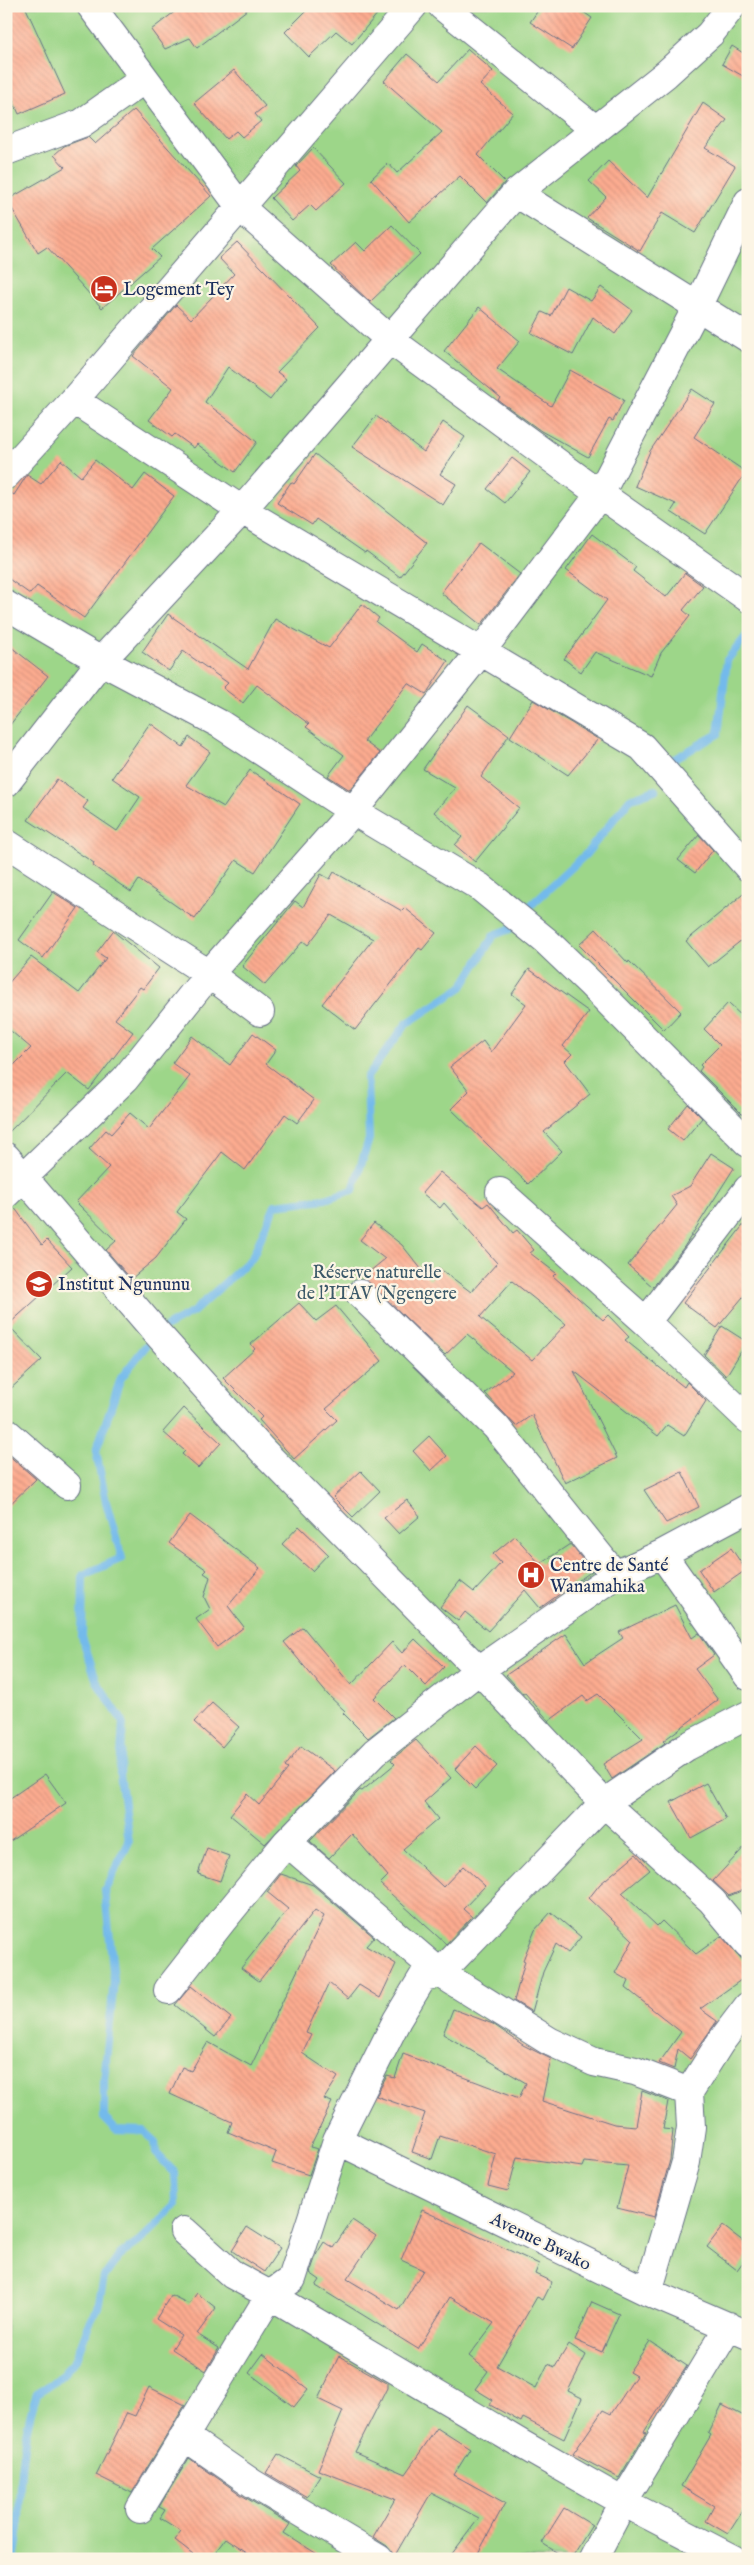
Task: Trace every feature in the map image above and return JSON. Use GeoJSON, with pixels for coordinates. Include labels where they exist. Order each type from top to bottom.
{"type":"FeatureCollection","features":[{"type":"Feature","properties":{"kind":"street"},"geometry":{"type":"LineString","coordinates":[[91,6],[143,80],[241,208],[389,338],[600,494],[748,598]]}},
{"type":"Feature","properties":{"kind":"street"},"geometry":{"type":"LineString","coordinates":[[6,475],[74,400],[414,6]]}},
{"type":"Feature","properties":{"kind":"street"},"geometry":{"type":"LineString","coordinates":[[442,6],[596,130]]}},
{"type":"Feature","properties":{"kind":"street"},"geometry":{"type":"LineString","coordinates":[[6,783],[101,661],[242,510],[389,338],[516,194],[666,74],[710,34],[732,6]]}},
{"type":"Feature","properties":{"kind":"street"},"geometry":{"type":"LineString","coordinates":[[6,151],[82,123],[143,80]]}},
{"type":"Feature","properties":{"kind":"street"},"geometry":{"type":"LineString","coordinates":[[516,194],[698,305],[748,338]]}},
{"type":"Feature","properties":{"kind":"street"},"geometry":{"type":"LineString","coordinates":[[15,1186],[125,1079],[209,974],[353,811],[482,650],[600,494],[698,305],[748,202]]}},
{"type":"Feature","properties":{"kind":"street"},"geometry":{"type":"LineString","coordinates":[[74,400],[242,510],[482,650],[642,748],[748,867]]}},
{"type":"Feature","properties":{"kind":"street"},"geometry":{"type":"LineString","coordinates":[[6,605],[101,661],[220,724],[353,811],[480,887],[546,941],[748,1143]]}},
{"type":"Feature","properties":{"kind":"street"},"geometry":{"type":"LineString","coordinates":[[6,843],[209,974],[260,1012]]}},
{"type":"Feature","properties":{"kind":"street"},"geometry":{"type":"LineString","coordinates":[[6,1157],[15,1186],[156,1332],[262,1450],[479,1670],[604,1803],[712,1901],[748,1944]]}},
{"type":"Feature","properties":{"kind":"street"},"geometry":{"type":"LineString","coordinates":[[646,1322],[748,1189]]}},
{"type":"Feature","properties":{"kind":"street"},"geometry":{"type":"LineString","coordinates":[[500,1192],[646,1322],[748,1419]]}},
{"type":"Feature","properties":{"kind":"street"},"geometry":{"type":"LineString","coordinates":[[360,1294],[496,1427],[615,1575]]}},
{"type":"Feature","properties":{"kind":"street"},"geometry":{"type":"LineString","coordinates":[[6,1432],[67,1485]]}},
{"type":"Feature","properties":{"kind":"street"},"geometry":{"type":"LineString","coordinates":[[168,1990],[287,1842],[375,1752],[479,1670],[615,1575],[662,1554],[748,1508]]}},
{"type":"Feature","properties":{"kind":"street"},"geometry":{"type":"LineString","coordinates":[[662,1554],[748,1676]]}},
{"type":"Feature","properties":{"kind":"street"},"geometry":{"type":"LineString","coordinates":[[140,2509],[270,2295],[292,2279],[337,2140],[397,2020],[423,1977],[440,1973],[604,1803],[686,1747],[748,1715]]}},
{"type":"Feature","properties":{"kind":"street"},"geometry":{"type":"LineString","coordinates":[[287,1842],[440,1973],[549,2041],[594,2062],[635,2071],[689,2092]]}},
{"type":"Feature","properties":{"kind":"street"},"geometry":{"type":"LineString","coordinates":[[648,2292],[686,2162],[691,2127],[689,2092],[720,2043],[748,2006]]}},
{"type":"Feature","properties":{"kind":"street","name":"Avenue Bwako"},"geometry":{"type":"LineString","coordinates":[[337,2140],[648,2292],[738,2330]]}},
{"type":"Feature","properties":{"kind":"street"},"geometry":{"type":"LineString","coordinates":[[184,2231],[232,2276],[270,2295],[623,2502],[733,2559]]}},
{"type":"Feature","properties":{"kind":"street"},"geometry":{"type":"LineString","coordinates":[[593,2559],[623,2502],[738,2330]]}},
{"type":"Feature","properties":{"kind":"street"},"geometry":{"type":"LineString","coordinates":[[184,2436],[252,2483],[379,2559]]}},
{"type":"Feature","properties":{"kind":"green space","name":"Réserve naturelle de l'ITAV (Ngengere"},"geometry":{"type":"Polygon","coordinates":[[[6,6],[748,6],[748,2559],[6,2559],[6,6]]]}},
{"type":"Feature","properties":{"kind":"building"},"geometry":{"type":"Polygon","coordinates":[[[6,6],[25,6],[65,94],[19,114],[6,85],[6,6]]]}},
{"type":"Feature","properties":{"kind":"building"},"geometry":{"type":"Polygon","coordinates":[[[182,6],[252,6],[197,48],[190,38],[165,49],[151,30],[182,6]]]}},
{"type":"Feature","properties":{"kind":"building"},"geometry":{"type":"Polygon","coordinates":[[[311,6],[384,6],[352,44],[336,31],[309,57],[285,32],[311,6]]]}},
{"type":"Feature","properties":{"kind":"building"},"geometry":{"type":"Polygon","coordinates":[[[541,6],[575,6],[592,18],[572,49],[530,22],[541,6]]]}},
{"type":"Feature","properties":{"kind":"building"},"geometry":{"type":"Polygon","coordinates":[[[732,46],[748,56],[748,79],[722,64],[732,46]]]}},
{"type":"Feature","properties":{"kind":"building"},"geometry":{"type":"Polygon","coordinates":[[[468,49],[493,71],[480,85],[513,113],[478,155],[505,182],[487,203],[460,176],[409,222],[371,179],[388,163],[397,173],[442,132],[384,81],[407,54],[439,81],[468,49]]]}},
{"type":"Feature","properties":{"kind":"building"},"geometry":{"type":"Polygon","coordinates":[[[234,70],[265,106],[255,114],[261,121],[242,137],[236,131],[226,139],[194,103],[234,70]]]}},
{"type":"Feature","properties":{"kind":"building"},"geometry":{"type":"Polygon","coordinates":[[[703,103],[727,120],[705,148],[735,166],[695,233],[662,213],[640,251],[587,218],[606,197],[589,181],[608,161],[647,198],[703,103]]]}},
{"type":"Feature","properties":{"kind":"building"},"geometry":{"type":"Polygon","coordinates":[[[134,110],[211,196],[152,249],[160,257],[102,308],[47,247],[38,253],[7,200],[65,167],[54,155],[64,146],[88,137],[95,144],[134,110]]]}},
{"type":"Feature","properties":{"kind":"building"},"geometry":{"type":"Polygon","coordinates":[[[313,148],[346,183],[316,211],[310,205],[292,221],[271,198],[300,171],[296,166],[313,148]]]}},
{"type":"Feature","properties":{"kind":"building"},"geometry":{"type":"Polygon","coordinates":[[[392,225],[420,254],[370,302],[331,265],[356,242],[365,251],[392,225]]]}},
{"type":"Feature","properties":{"kind":"building"},"geometry":{"type":"Polygon","coordinates":[[[237,242],[320,328],[277,372],[286,379],[270,400],[228,367],[205,402],[257,442],[235,472],[197,444],[194,448],[175,434],[172,437],[149,420],[173,388],[133,356],[176,305],[191,319],[234,274],[219,258],[237,242]]]}},
{"type":"Feature","properties":{"kind":"building"},"geometry":{"type":"Polygon","coordinates":[[[566,287],[591,301],[601,287],[632,310],[615,334],[593,317],[573,355],[531,333],[542,312],[551,316],[566,287]]]}},
{"type":"Feature","properties":{"kind":"building"},"geometry":{"type":"Polygon","coordinates":[[[479,307],[520,341],[497,369],[551,406],[570,370],[624,400],[613,421],[609,419],[588,457],[541,431],[498,400],[500,397],[444,351],[479,307]]]}},
{"type":"Feature","properties":{"kind":"building"},"geometry":{"type":"Polygon","coordinates":[[[692,389],[715,404],[694,437],[746,472],[705,534],[671,512],[676,504],[635,486],[650,451],[692,389]]]}},
{"type":"Feature","properties":{"kind":"building"},"geometry":{"type":"Polygon","coordinates":[[[376,416],[424,452],[443,422],[465,437],[440,474],[456,484],[443,505],[352,447],[376,416]]]}},
{"type":"Feature","properties":{"kind":"building"},"geometry":{"type":"Polygon","coordinates":[[[315,454],[427,543],[400,577],[366,551],[365,553],[316,519],[312,525],[277,503],[291,482],[294,484],[315,454]]]}},
{"type":"Feature","properties":{"kind":"building"},"geometry":{"type":"Polygon","coordinates":[[[512,458],[530,472],[505,503],[487,489],[512,458]]]}},
{"type":"Feature","properties":{"kind":"building"},"geometry":{"type":"Polygon","coordinates":[[[61,460],[81,477],[95,460],[133,490],[145,474],[174,496],[84,618],[37,586],[30,594],[6,577],[6,490],[14,495],[27,475],[41,484],[61,460]]]}},
{"type":"Feature","properties":{"kind":"building"},"geometry":{"type":"Polygon","coordinates":[[[592,534],[636,567],[633,571],[666,597],[685,573],[703,586],[683,610],[690,616],[661,653],[651,676],[595,652],[581,672],[564,659],[607,600],[566,570],[592,534]]]}},
{"type":"Feature","properties":{"kind":"building"},"geometry":{"type":"Polygon","coordinates":[[[479,543],[520,574],[481,625],[441,593],[479,543]]]}},
{"type":"Feature","properties":{"kind":"building"},"geometry":{"type":"Polygon","coordinates":[[[362,604],[379,618],[376,622],[417,652],[422,644],[448,661],[426,694],[408,683],[364,741],[380,753],[350,790],[328,776],[344,755],[306,727],[309,724],[257,685],[243,703],[223,688],[228,683],[183,651],[169,671],[142,652],[168,614],[248,669],[275,619],[329,648],[362,604]]]}},
{"type":"Feature","properties":{"kind":"building"},"geometry":{"type":"Polygon","coordinates":[[[6,643],[48,676],[6,730],[6,643]]]}},
{"type":"Feature","properties":{"kind":"building"},"geometry":{"type":"Polygon","coordinates":[[[533,700],[598,739],[568,775],[510,737],[533,700]]]}},
{"type":"Feature","properties":{"kind":"building"},"geometry":{"type":"Polygon","coordinates":[[[468,705],[509,735],[481,777],[519,808],[475,862],[455,845],[462,837],[434,812],[455,788],[423,769],[468,705]]]}},
{"type":"Feature","properties":{"kind":"building"},"geometry":{"type":"Polygon","coordinates":[[[150,723],[183,747],[189,737],[210,752],[186,785],[224,807],[250,770],[300,804],[255,872],[236,860],[195,919],[139,880],[131,892],[93,866],[94,863],[28,820],[57,779],[88,801],[83,808],[117,831],[140,797],[112,778],[150,723]]]}},
{"type":"Feature","properties":{"kind":"building"},"geometry":{"type":"Polygon","coordinates":[[[699,835],[713,850],[695,873],[678,860],[699,835]]]}},
{"type":"Feature","properties":{"kind":"building"},"geometry":{"type":"Polygon","coordinates":[[[334,872],[402,911],[405,908],[436,933],[422,950],[419,948],[355,1030],[322,1004],[373,939],[331,915],[308,945],[303,941],[265,985],[242,966],[295,901],[303,907],[321,874],[330,879],[334,872]]]}},
{"type":"Feature","properties":{"kind":"building"},"geometry":{"type":"Polygon","coordinates":[[[748,890],[748,935],[708,967],[686,941],[748,890]]]}},
{"type":"Feature","properties":{"kind":"building"},"geometry":{"type":"Polygon","coordinates":[[[53,892],[78,908],[43,958],[19,940],[53,892]]]}},
{"type":"Feature","properties":{"kind":"building"},"geometry":{"type":"Polygon","coordinates":[[[596,929],[628,963],[629,961],[681,1012],[664,1030],[579,945],[596,929]]]}},
{"type":"Feature","properties":{"kind":"building"},"geometry":{"type":"Polygon","coordinates":[[[113,931],[159,968],[143,989],[140,987],[115,1019],[133,1032],[89,1090],[67,1073],[6,1135],[6,1073],[31,1048],[6,1027],[6,986],[31,957],[79,993],[106,958],[97,952],[113,931]]]}},
{"type":"Feature","properties":{"kind":"building"},"geometry":{"type":"Polygon","coordinates":[[[529,969],[589,1012],[563,1046],[572,1054],[565,1061],[590,1094],[544,1132],[562,1151],[528,1184],[451,1109],[469,1091],[450,1067],[483,1041],[491,1052],[526,1004],[512,994],[529,969]]]}},
{"type":"Feature","properties":{"kind":"building"},"geometry":{"type":"Polygon","coordinates":[[[728,1003],[748,1022],[748,1120],[699,1071],[702,1067],[700,1065],[720,1045],[704,1029],[728,1003]]]}},
{"type":"Feature","properties":{"kind":"building"},"geometry":{"type":"Polygon","coordinates":[[[253,1033],[276,1050],[266,1064],[314,1100],[297,1123],[285,1114],[245,1170],[222,1152],[177,1212],[186,1219],[156,1258],[131,1279],[106,1250],[116,1241],[76,1202],[109,1167],[89,1149],[106,1130],[111,1134],[130,1113],[149,1129],[190,1076],[172,1063],[192,1036],[230,1065],[253,1033]]]}},
{"type":"Feature","properties":{"kind":"building"},"geometry":{"type":"Polygon","coordinates":[[[688,1104],[702,1118],[683,1141],[668,1129],[688,1104]]]}},
{"type":"Feature","properties":{"kind":"building"},"geometry":{"type":"Polygon","coordinates":[[[711,1153],[734,1168],[684,1247],[653,1287],[628,1265],[677,1205],[671,1196],[690,1186],[711,1153]]]}},
{"type":"Feature","properties":{"kind":"building"},"geometry":{"type":"Polygon","coordinates":[[[440,1172],[483,1207],[488,1203],[513,1233],[517,1230],[534,1250],[530,1253],[556,1273],[553,1276],[603,1320],[608,1315],[629,1337],[625,1340],[684,1387],[687,1382],[706,1401],[684,1436],[667,1425],[658,1436],[574,1371],[617,1458],[565,1483],[532,1415],[516,1426],[485,1393],[513,1372],[467,1334],[445,1355],[364,1276],[385,1259],[360,1240],[374,1223],[402,1245],[430,1280],[439,1268],[471,1292],[497,1263],[444,1203],[440,1208],[422,1193],[440,1172]],[[512,1281],[480,1317],[532,1360],[566,1324],[512,1281]]]}},
{"type":"Feature","properties":{"kind":"building"},"geometry":{"type":"Polygon","coordinates":[[[14,1207],[42,1245],[47,1240],[72,1267],[8,1325],[42,1360],[6,1393],[6,1209],[14,1207]]]}},
{"type":"Feature","properties":{"kind":"building"},"geometry":{"type":"Polygon","coordinates":[[[748,1219],[748,1291],[717,1328],[683,1303],[748,1219]]]}},
{"type":"Feature","properties":{"kind":"building"},"geometry":{"type":"Polygon","coordinates":[[[299,1303],[316,1321],[336,1306],[382,1361],[326,1409],[337,1420],[294,1459],[259,1420],[262,1417],[223,1378],[255,1349],[251,1344],[299,1303]]]}},
{"type":"Feature","properties":{"kind":"building"},"geometry":{"type":"Polygon","coordinates":[[[722,1326],[747,1342],[726,1376],[704,1355],[722,1326]]]}},
{"type":"Feature","properties":{"kind":"building"},"geometry":{"type":"Polygon","coordinates":[[[184,1408],[221,1443],[198,1468],[182,1454],[185,1451],[163,1432],[184,1408]]]}},
{"type":"Feature","properties":{"kind":"building"},"geometry":{"type":"Polygon","coordinates":[[[429,1436],[447,1456],[431,1471],[413,1451],[429,1436]]]}},
{"type":"Feature","properties":{"kind":"building"},"geometry":{"type":"Polygon","coordinates":[[[6,1453],[36,1479],[6,1508],[6,1453]]]}},
{"type":"Feature","properties":{"kind":"building"},"geometry":{"type":"Polygon","coordinates":[[[361,1471],[380,1491],[353,1517],[333,1497],[361,1471]]]}},
{"type":"Feature","properties":{"kind":"building"},"geometry":{"type":"Polygon","coordinates":[[[682,1472],[699,1507],[666,1523],[644,1490],[682,1472]]]}},
{"type":"Feature","properties":{"kind":"building"},"geometry":{"type":"Polygon","coordinates":[[[407,1500],[420,1516],[399,1534],[384,1518],[407,1500]]]}},
{"type":"Feature","properties":{"kind":"building"},"geometry":{"type":"Polygon","coordinates":[[[190,1515],[260,1568],[228,1606],[244,1627],[217,1647],[196,1619],[210,1609],[204,1597],[210,1577],[204,1573],[207,1570],[169,1543],[190,1515]]]}},
{"type":"Feature","properties":{"kind":"building"},"geometry":{"type":"Polygon","coordinates":[[[299,1526],[328,1554],[312,1571],[282,1544],[299,1526]]]}},
{"type":"Feature","properties":{"kind":"building"},"geometry":{"type":"Polygon","coordinates":[[[515,1536],[540,1564],[570,1544],[592,1571],[540,1608],[525,1590],[488,1631],[465,1612],[458,1621],[440,1607],[460,1581],[474,1592],[501,1563],[493,1554],[515,1536]]]}},
{"type":"Feature","properties":{"kind":"building"},"geometry":{"type":"Polygon","coordinates":[[[731,1548],[746,1570],[714,1592],[699,1570],[731,1548]]]}},
{"type":"Feature","properties":{"kind":"building"},"geometry":{"type":"Polygon","coordinates":[[[675,1605],[692,1638],[699,1633],[714,1655],[695,1669],[718,1700],[663,1741],[665,1743],[612,1779],[603,1764],[643,1739],[598,1694],[587,1701],[583,1696],[549,1721],[525,1693],[523,1694],[506,1675],[566,1634],[585,1663],[623,1638],[619,1632],[675,1605]]]}},
{"type":"Feature","properties":{"kind":"building"},"geometry":{"type":"Polygon","coordinates":[[[303,1627],[351,1685],[392,1642],[402,1653],[415,1639],[444,1667],[426,1686],[405,1665],[374,1698],[394,1718],[368,1738],[343,1713],[345,1711],[328,1695],[284,1642],[303,1627]]]}},
{"type":"Feature","properties":{"kind":"building"},"geometry":{"type":"Polygon","coordinates":[[[212,1703],[239,1727],[222,1747],[194,1722],[212,1703]]]}},
{"type":"Feature","properties":{"kind":"building"},"geometry":{"type":"Polygon","coordinates":[[[416,1740],[451,1778],[424,1802],[438,1819],[403,1849],[443,1887],[463,1866],[485,1886],[463,1909],[472,1917],[446,1944],[380,1884],[388,1876],[352,1834],[329,1858],[310,1841],[360,1790],[362,1791],[395,1764],[391,1760],[416,1740]]]}},
{"type":"Feature","properties":{"kind":"building"},"geometry":{"type":"Polygon","coordinates":[[[301,1746],[335,1771],[265,1844],[230,1815],[247,1794],[259,1805],[288,1769],[285,1767],[301,1746]]]}},
{"type":"Feature","properties":{"kind":"building"},"geometry":{"type":"Polygon","coordinates":[[[476,1746],[497,1766],[475,1789],[455,1769],[476,1746]]]}},
{"type":"Feature","properties":{"kind":"building"},"geometry":{"type":"Polygon","coordinates":[[[45,1774],[66,1803],[6,1844],[6,1801],[45,1774]]]}},
{"type":"Feature","properties":{"kind":"building"},"geometry":{"type":"Polygon","coordinates":[[[706,1783],[726,1819],[691,1838],[671,1802],[706,1783]]]}},
{"type":"Feature","properties":{"kind":"building"},"geometry":{"type":"Polygon","coordinates":[[[748,1843],[748,1888],[729,1896],[713,1881],[748,1843]]]}},
{"type":"Feature","properties":{"kind":"building"},"geometry":{"type":"Polygon","coordinates":[[[207,1848],[229,1856],[220,1881],[198,1874],[207,1848]]]}},
{"type":"Feature","properties":{"kind":"building"},"geometry":{"type":"Polygon","coordinates":[[[636,1854],[650,1870],[622,1893],[657,1926],[662,1921],[696,1954],[721,1936],[748,1966],[748,1975],[700,2009],[717,2021],[690,2059],[678,2049],[674,2069],[659,2063],[681,2032],[626,1988],[629,1981],[615,1973],[633,1940],[589,1898],[600,1884],[636,1854]]]}},
{"type":"Feature","properties":{"kind":"building"},"geometry":{"type":"Polygon","coordinates":[[[281,1874],[313,1885],[374,1937],[366,1946],[396,1964],[380,1998],[359,1985],[348,1999],[329,1983],[306,2033],[311,2035],[302,2053],[338,2077],[324,2099],[332,2102],[310,2147],[318,2149],[309,2175],[272,2163],[276,2152],[228,2132],[232,2122],[170,2094],[182,2067],[191,2071],[208,2042],[251,2066],[324,1916],[315,1910],[259,1981],[241,1968],[288,1909],[267,1892],[281,1874]]]}},
{"type":"Feature","properties":{"kind":"building"},"geometry":{"type":"Polygon","coordinates":[[[551,1912],[581,1937],[568,1953],[556,1944],[543,1972],[532,2012],[514,2001],[525,1961],[523,1960],[535,1930],[551,1912]]]}},
{"type":"Feature","properties":{"kind":"building"},"geometry":{"type":"Polygon","coordinates":[[[191,1986],[231,2018],[215,2037],[175,2005],[191,1986]]]}},
{"type":"Feature","properties":{"kind":"building"},"geometry":{"type":"Polygon","coordinates":[[[453,2009],[493,2024],[523,2045],[551,2059],[542,2101],[614,2124],[636,2126],[642,2091],[668,2101],[663,2129],[673,2130],[670,2160],[654,2217],[617,2208],[628,2166],[584,2162],[582,2167],[517,2157],[508,2191],[488,2186],[496,2154],[440,2136],[432,2159],[412,2152],[425,2113],[376,2096],[387,2076],[395,2078],[403,2054],[519,2098],[526,2083],[443,2034],[453,2009]]]}},
{"type":"Feature","properties":{"kind":"building"},"geometry":{"type":"Polygon","coordinates":[[[422,2210],[539,2264],[535,2274],[552,2282],[543,2300],[537,2297],[497,2366],[536,2388],[548,2364],[555,2367],[569,2344],[586,2355],[568,2391],[582,2398],[564,2439],[523,2418],[521,2422],[490,2405],[493,2400],[475,2389],[488,2371],[469,2356],[494,2323],[450,2297],[418,2349],[316,2286],[320,2280],[310,2273],[317,2253],[324,2242],[333,2248],[352,2220],[376,2236],[347,2279],[399,2310],[423,2270],[401,2260],[422,2210]]]}},
{"type":"Feature","properties":{"kind":"building"},"geometry":{"type":"Polygon","coordinates":[[[723,2226],[748,2245],[748,2255],[737,2270],[707,2247],[723,2226]]]}},
{"type":"Feature","properties":{"kind":"building"},"geometry":{"type":"Polygon","coordinates":[[[247,2227],[280,2248],[264,2272],[232,2251],[247,2227]]]}},
{"type":"Feature","properties":{"kind":"building"},"geometry":{"type":"Polygon","coordinates":[[[197,2293],[216,2308],[197,2334],[219,2348],[206,2371],[172,2349],[181,2335],[156,2319],[171,2295],[189,2304],[197,2293]]]}},
{"type":"Feature","properties":{"kind":"building"},"geometry":{"type":"Polygon","coordinates":[[[592,2302],[619,2314],[602,2352],[575,2340],[592,2302]]]}},
{"type":"Feature","properties":{"kind":"building"},"geometry":{"type":"Polygon","coordinates":[[[650,2341],[687,2366],[644,2432],[646,2433],[619,2478],[573,2454],[603,2410],[611,2414],[636,2376],[629,2372],[650,2341]]]}},
{"type":"Feature","properties":{"kind":"building"},"geometry":{"type":"Polygon","coordinates":[[[263,2354],[308,2389],[294,2407],[249,2373],[263,2354]]]}},
{"type":"Feature","properties":{"kind":"building"},"geometry":{"type":"Polygon","coordinates":[[[339,2356],[387,2383],[387,2388],[355,2452],[405,2474],[437,2428],[470,2449],[454,2475],[505,2503],[475,2559],[448,2559],[479,2518],[431,2493],[394,2557],[387,2546],[373,2537],[395,2499],[318,2470],[343,2411],[318,2399],[339,2356]]]}},
{"type":"Feature","properties":{"kind":"building"},"geometry":{"type":"Polygon","coordinates":[[[149,2387],[185,2405],[132,2493],[96,2475],[127,2413],[135,2416],[149,2387]]]}},
{"type":"Feature","properties":{"kind":"building"},"geometry":{"type":"Polygon","coordinates":[[[722,2405],[748,2418],[748,2503],[728,2534],[706,2521],[714,2506],[681,2486],[711,2435],[708,2433],[722,2405]]]}},
{"type":"Feature","properties":{"kind":"building"},"geometry":{"type":"Polygon","coordinates":[[[278,2454],[320,2476],[307,2497],[266,2473],[278,2454]]]}},
{"type":"Feature","properties":{"kind":"building"},"geometry":{"type":"Polygon","coordinates":[[[189,2458],[243,2496],[290,2524],[284,2533],[325,2559],[257,2559],[226,2538],[210,2559],[198,2559],[174,2540],[181,2531],[160,2518],[165,2510],[159,2507],[189,2458]]]}},
{"type":"Feature","properties":{"kind":"building"},"geometry":{"type":"Polygon","coordinates":[[[564,2508],[592,2525],[571,2559],[567,2559],[542,2543],[564,2508]]]}},
{"type":"Feature","properties":{"kind":"waterway"},"geometry":{"type":"LineString","coordinates":[[669,762],[718,734],[727,660],[748,634]]}},
{"type":"Feature","properties":{"kind":"waterway"},"geometry":{"type":"LineString","coordinates":[[529,907],[586,854],[630,799],[655,790]]}},
{"type":"Feature","properties":{"kind":"waterway"},"geometry":{"type":"LineString","coordinates":[[167,1326],[193,1312],[252,1258],[275,1205],[325,1199],[353,1190],[369,1139],[367,1077],[406,1024],[462,987],[494,935],[510,929]]}},
{"type":"Feature","properties":{"kind":"waterway"},"geometry":{"type":"LineString","coordinates":[[14,2559],[18,2531],[23,2450],[27,2427],[37,2393],[55,2382],[75,2361],[98,2307],[104,2277],[119,2256],[140,2241],[176,2205],[175,2173],[156,2153],[155,2141],[144,2131],[116,2130],[104,2118],[104,2081],[114,1981],[105,1890],[129,1842],[120,1774],[123,1722],[97,1682],[82,1637],[83,1575],[122,1558],[106,1502],[96,1451],[121,1378],[145,1347]]}},
{"type":"Feature","properties":{"kind":"place","name":"Logement Tey"},"geometry":{"type":"Point","coordinates":[104,289]}},
{"type":"Feature","properties":{"kind":"place","name":"Institut Ngununu"},"geometry":{"type":"Point","coordinates":[39,1284]}},
{"type":"Feature","properties":{"kind":"place","name":"Centre de Santé Wanamahika"},"geometry":{"type":"Point","coordinates":[531,1575]}}]}
